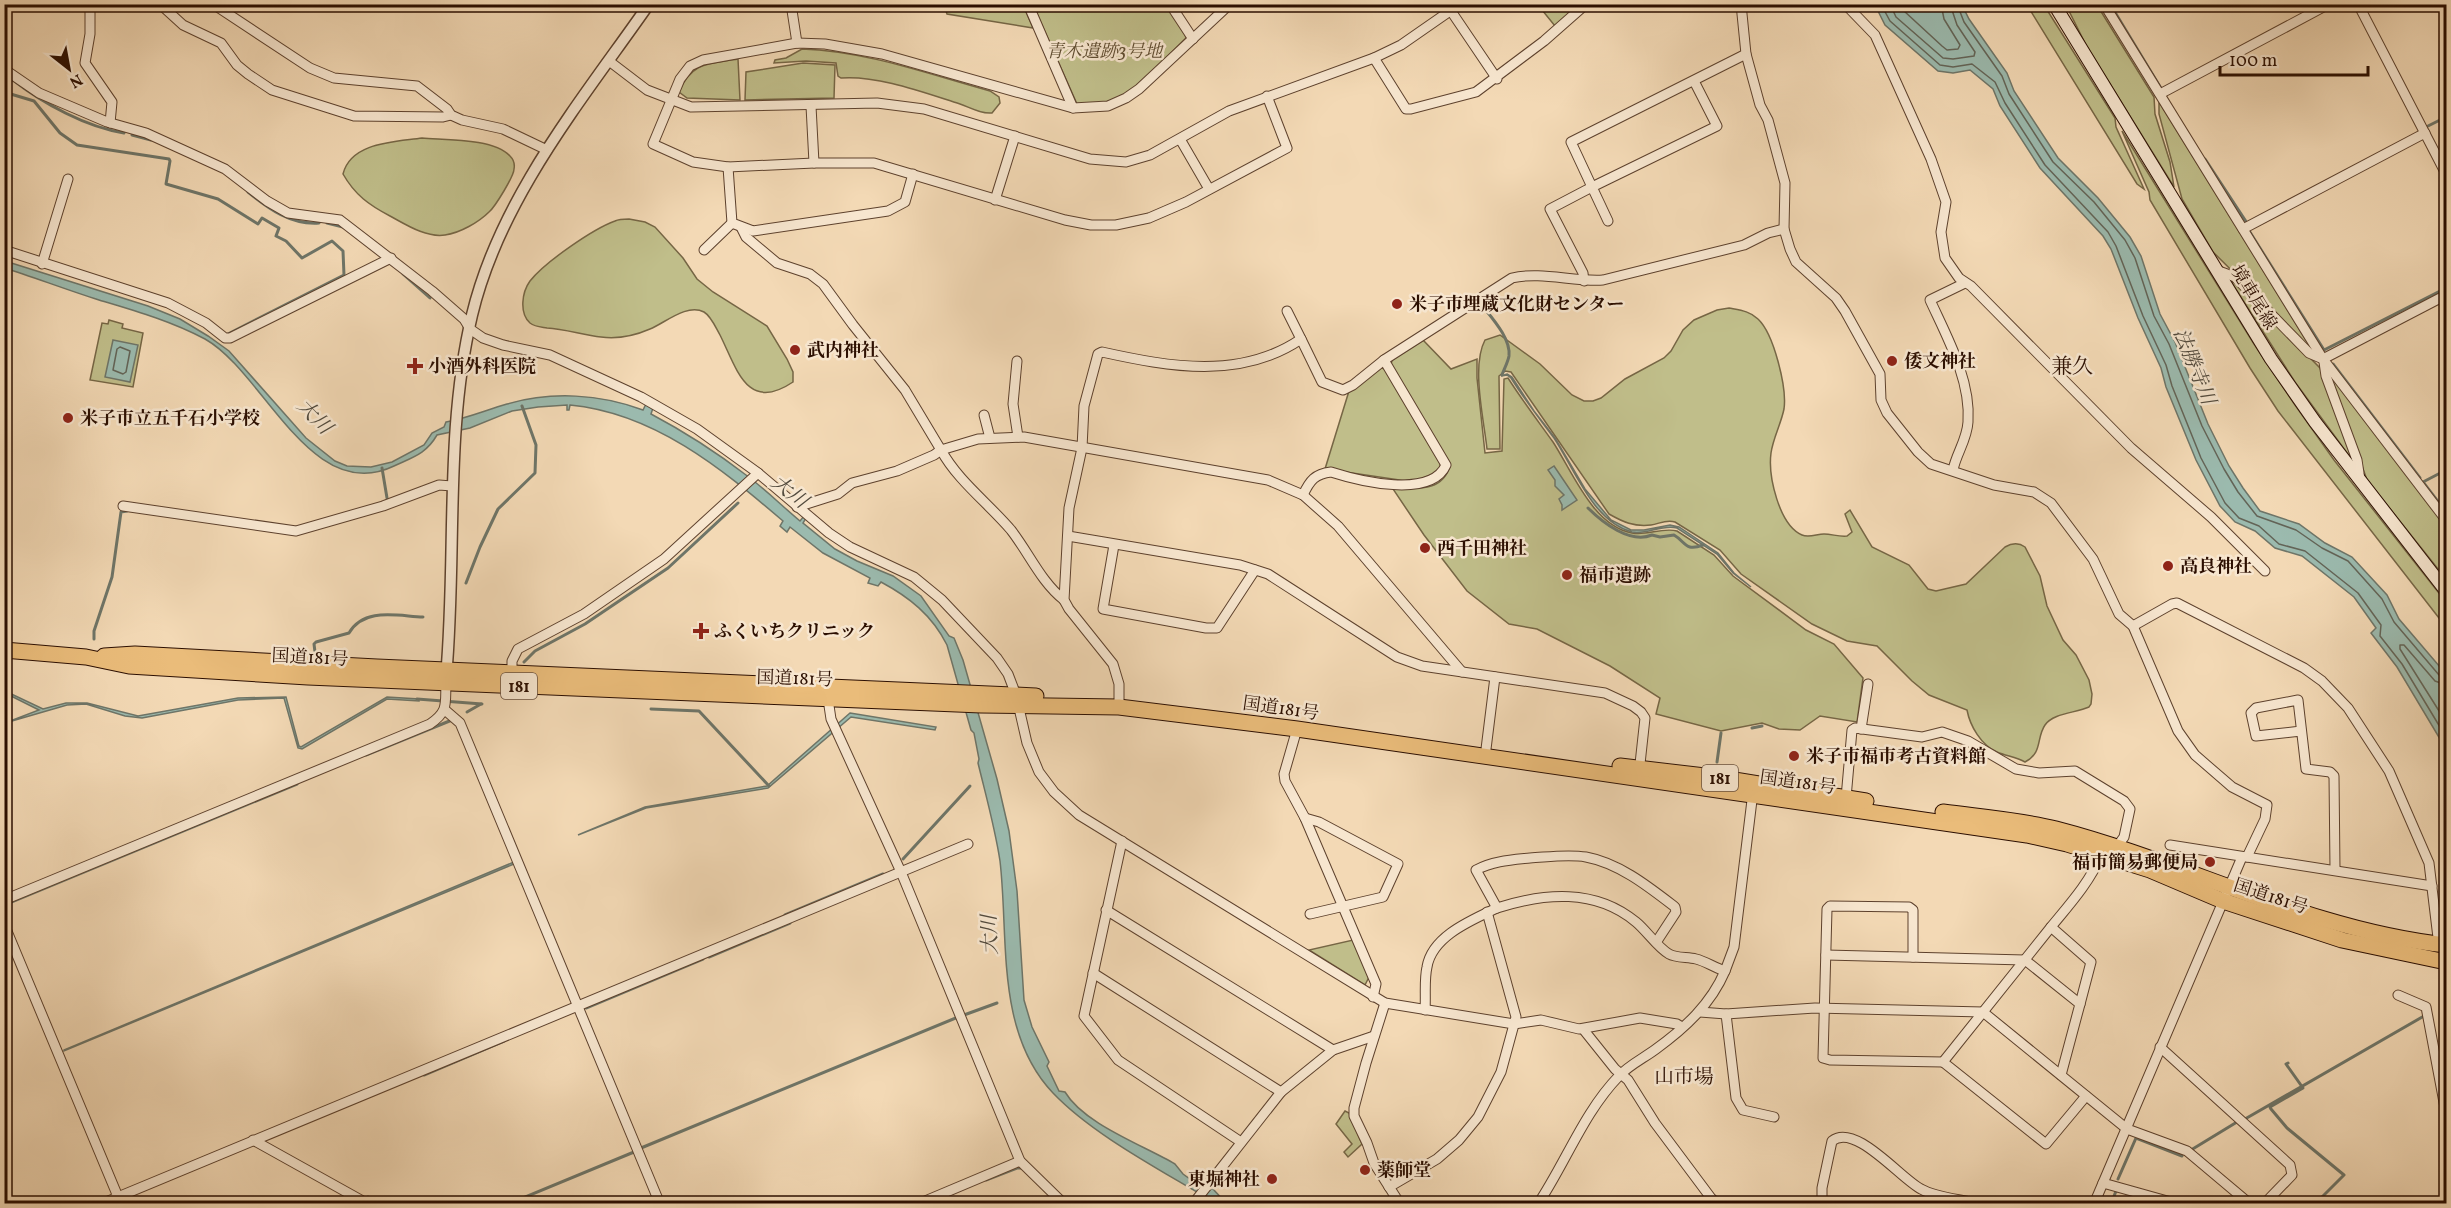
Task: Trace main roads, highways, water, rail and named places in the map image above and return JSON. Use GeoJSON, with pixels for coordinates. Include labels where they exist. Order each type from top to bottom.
{"type":"FeatureCollection","features":[{"type":"Feature","properties":{"kind":"highway","name":"国道181号"},"geometry":{"type":"LineString","coordinates":[[4,650],[86,657],[129,666],[308,677],[512,673],[1235,712],[1638,774],[1846,798],[2053,828],[2116,848],[2226,895],[2342,940],[2445,965]]}},
{"type":"Feature","properties":{"kind":"highway","name":"国道181号"},"geometry":{"type":"LineString","coordinates":[[446,676],[828,699],[952,698]]}},
{"type":"Feature","properties":{"kind":"highway","name":"国道181号"},"geometry":{"type":"LineString","coordinates":[[1118,704],[1486,752]]}},
{"type":"Feature","properties":{"kind":"highway","name":"国道181号"},"geometry":{"type":"LineString","coordinates":[[1753,789],[2067,844],[2226,895],[2388,936],[2442,945]]}},
{"type":"Feature","properties":{"kind":"main road","name":"境車尾線"},"geometry":{"type":"LineString","coordinates":[[2054,4],[2271,359],[2360,481],[2446,591]]}},
{"type":"Feature","properties":{"kind":"water"},"geometry":{"type":"Polygon","coordinates":[[[1865,5],[1962,5],[1969,19],[2007,73],[2014,91],[2058,158],[2098,198],[2130,237],[2141,256],[2160,314],[2175,342],[2208,424],[2243,488],[2260,511],[2299,524],[2325,543],[2352,557],[2387,595],[2399,619],[2446,674],[2446,749],[2397,667],[2371,633],[2376,628],[2354,597],[2302,556],[2275,548],[2255,531],[2235,522],[2220,506],[2196,460],[2166,387],[2161,368],[2138,318],[2111,249],[2103,236],[2040,168],[2000,106],[1993,89],[1970,70],[1953,73],[1938,71],[1885,25],[1878,11],[1865,5]]]}},
{"type":"Feature","properties":{"kind":"water"},"geometry":{"type":"Polygon","coordinates":[[[5,261],[148,306],[180,319],[229,351],[306,438],[335,461],[347,466],[371,467],[392,462],[424,445],[432,433],[444,427],[446,422],[524,400],[576,396],[610,400],[643,410],[646,404],[653,408],[651,414],[723,458],[800,521],[804,516],[806,518],[803,523],[835,549],[893,576],[921,596],[949,636],[954,638],[963,660],[997,779],[1009,831],[1017,891],[1024,1000],[1032,1027],[1049,1062],[1047,1066],[1059,1091],[1065,1092],[1074,1104],[1100,1124],[1175,1164],[1183,1174],[1197,1184],[1212,1188],[1226,1203],[1215,1203],[1088,1124],[1053,1093],[1034,1069],[1013,1013],[1005,952],[1000,861],[978,763],[974,733],[971,730],[947,645],[927,616],[901,594],[881,582],[878,586],[868,583],[870,578],[823,553],[790,527],[787,532],[780,526],[783,521],[711,463],[685,446],[630,419],[601,410],[570,405],[567,410],[567,405],[512,411],[470,428],[437,435],[424,451],[394,466],[364,473],[338,468],[313,452],[290,430],[248,378],[227,356],[205,339],[153,317],[5,268],[5,261]]]}},
{"type":"Feature","properties":{"kind":"water"},"geometry":{"type":"Polygon","coordinates":[[[113,340],[138,345],[130,382],[105,377],[113,340]]]}},
{"type":"Feature","properties":{"kind":"water"},"geometry":{"type":"Polygon","coordinates":[[[1507,374],[1512,377],[1555,438],[1585,489],[1611,520],[1631,530],[1670,525],[1679,527],[1718,553],[1734,573],[1751,587],[1733,573],[1717,554],[1677,528],[1666,527],[1638,533],[1618,526],[1606,517],[1586,493],[1554,438],[1526,401],[1511,378],[1507,375],[1501,376],[1507,374]]]}},
{"type":"Feature","properties":{"kind":"water"},"geometry":{"type":"Polygon","coordinates":[[[1554,466],[1577,500],[1562,510],[1559,499],[1564,495],[1555,486],[1555,480],[1548,470],[1554,466]]]}},
{"type":"Feature","properties":{"kind":"water"},"geometry":{"type":"Polygon","coordinates":[[[5,691],[43,709],[66,703],[87,703],[138,716],[238,698],[286,697],[301,747],[387,697],[419,699],[419,701],[387,699],[302,749],[298,748],[284,698],[238,700],[142,718],[125,716],[86,704],[67,705],[5,723],[39,710],[5,691]]]}},
{"type":"Feature","properties":{"kind":"water"},"geometry":{"type":"Polygon","coordinates":[[[850,713],[936,727],[935,730],[851,717],[768,788],[646,808],[578,835],[645,807],[767,786],[850,713]]]}},
{"type":"Feature","properties":{"kind":"water"},"geometry":{"type":"Polygon","coordinates":[[[514,862],[514,864],[64,1051],[64,1050],[514,862]]]}},
{"type":"Feature","properties":{"kind":"waterway"},"geometry":{"type":"LineString","coordinates":[[2110,4],[2162,90]]}},
{"type":"Feature","properties":{"kind":"waterway"},"geometry":{"type":"LineString","coordinates":[[13,80],[38,98],[80,120],[124,133]]}},
{"type":"Feature","properties":{"kind":"waterway"},"geometry":{"type":"LineString","coordinates":[[4,92],[34,101],[60,133],[77,145],[169,159],[166,184],[218,199],[258,224],[262,218],[279,228],[276,236],[286,241],[302,258],[332,241],[343,251],[344,275],[226,335]]}},
{"type":"Feature","properties":{"kind":"waterway"},"geometry":{"type":"LineString","coordinates":[[2428,126],[2446,117]]}},
{"type":"Feature","properties":{"kind":"waterway"},"geometry":{"type":"LineString","coordinates":[[132,135],[151,140]]}},
{"type":"Feature","properties":{"kind":"waterway"},"geometry":{"type":"LineString","coordinates":[[2205,159],[2247,223]]}},
{"type":"Feature","properties":{"kind":"waterway"},"geometry":{"type":"LineString","coordinates":[[248,192],[272,210],[290,219],[319,223]]}},
{"type":"Feature","properties":{"kind":"waterway"},"geometry":{"type":"LineString","coordinates":[[327,223],[343,227]]}},
{"type":"Feature","properties":{"kind":"waterway"},"geometry":{"type":"LineString","coordinates":[[2248,229],[2324,350],[2446,288]]}},
{"type":"Feature","properties":{"kind":"waterway"},"geometry":{"type":"LineString","coordinates":[[403,274],[430,298]]}},
{"type":"Feature","properties":{"kind":"waterway"},"geometry":{"type":"LineString","coordinates":[[1481,304],[1500,328],[1507,342],[1509,356],[1502,375]]}},
{"type":"Feature","properties":{"kind":"waterway"},"geometry":{"type":"LineString","coordinates":[[2333,364],[2420,478]]}},
{"type":"Feature","properties":{"kind":"waterway"},"geometry":{"type":"LineString","coordinates":[[466,583],[498,509],[535,473],[536,445],[522,406]]}},
{"type":"Feature","properties":{"kind":"waterway"},"geometry":{"type":"LineString","coordinates":[[382,468],[387,498]]}},
{"type":"Feature","properties":{"kind":"waterway"},"geometry":{"type":"LineString","coordinates":[[2446,470],[2423,482],[2446,512]]}},
{"type":"Feature","properties":{"kind":"waterway"},"geometry":{"type":"LineString","coordinates":[[524,662],[535,651],[585,624],[668,568],[738,503]]}},
{"type":"Feature","properties":{"kind":"waterway"},"geometry":{"type":"LineString","coordinates":[[1588,508],[1609,526],[1635,537],[1674,535],[1689,547],[1703,545]]}},
{"type":"Feature","properties":{"kind":"waterway"},"geometry":{"type":"LineString","coordinates":[[94,639],[94,631],[112,577],[121,512],[127,511]]}},
{"type":"Feature","properties":{"kind":"waterway"},"geometry":{"type":"LineString","coordinates":[[315,652],[316,642],[349,633],[363,619],[372,616],[423,617]]}},
{"type":"Feature","properties":{"kind":"waterway"},"geometry":{"type":"LineString","coordinates":[[417,699],[482,704]]}},
{"type":"Feature","properties":{"kind":"waterway"},"geometry":{"type":"LineString","coordinates":[[467,712],[481,704]]}},
{"type":"Feature","properties":{"kind":"waterway"},"geometry":{"type":"LineString","coordinates":[[651,709],[699,711],[769,786]]}},
{"type":"Feature","properties":{"kind":"waterway"},"geometry":{"type":"LineString","coordinates":[[366,755],[452,720]]}},
{"type":"Feature","properties":{"kind":"waterway"},"geometry":{"type":"LineString","coordinates":[[1752,728],[1762,726]]}},
{"type":"Feature","properties":{"kind":"waterway"},"geometry":{"type":"LineString","coordinates":[[1717,762],[1721,733]]}},
{"type":"Feature","properties":{"kind":"waterway"},"geometry":{"type":"LineString","coordinates":[[4,905],[297,784]]}},
{"type":"Feature","properties":{"kind":"waterway"},"geometry":{"type":"LineString","coordinates":[[903,859],[970,786]]}},
{"type":"Feature","properties":{"kind":"waterway"},"geometry":{"type":"LineString","coordinates":[[785,915],[883,874]]}},
{"type":"Feature","properties":{"kind":"waterway"},"geometry":{"type":"LineString","coordinates":[[709,957],[790,923]]}},
{"type":"Feature","properties":{"kind":"waterway"},"geometry":{"type":"LineString","coordinates":[[586,1008],[703,959]]}},
{"type":"Feature","properties":{"kind":"waterway"},"geometry":{"type":"LineString","coordinates":[[964,1015],[997,1003]]}},
{"type":"Feature","properties":{"kind":"waterway"},"geometry":{"type":"LineString","coordinates":[[2245,1119],[2424,1016]]}},
{"type":"Feature","properties":{"kind":"waterway"},"geometry":{"type":"LineString","coordinates":[[641,1148],[958,1017]]}},
{"type":"Feature","properties":{"kind":"waterway"},"geometry":{"type":"LineString","coordinates":[[424,1075],[504,1041]]}},
{"type":"Feature","properties":{"kind":"waterway"},"geometry":{"type":"LineString","coordinates":[[2288,1063],[2286,1064],[2303,1088],[2270,1107],[2287,1128],[2344,1175],[2315,1204]]}},
{"type":"Feature","properties":{"kind":"waterway"},"geometry":{"type":"LineString","coordinates":[[2191,1150],[2237,1122]]}},
{"type":"Feature","properties":{"kind":"waterway"},"geometry":{"type":"LineString","coordinates":[[2118,1179],[2136,1138],[2182,1156]]}},
{"type":"Feature","properties":{"kind":"waterway"},"geometry":{"type":"LineString","coordinates":[[508,1204],[634,1152]]}},
{"type":"Feature","properties":{"kind":"waterway"},"geometry":{"type":"LineString","coordinates":[[986,1180],[1022,1168]]}},
{"type":"Feature","properties":{"kind":"waterway"},"geometry":{"type":"LineString","coordinates":[[2111,1204],[2116,1191],[2119,1191]]}},
{"type":"Feature","properties":{"kind":"waterway"},"geometry":{"type":"LineString","coordinates":[[368,1197],[380,1204]]}},
{"type":"Feature","properties":{"kind":"place","name":"米子市埋蔵文化財センター"},"geometry":{"type":"Point","coordinates":[1397,304]}},
{"type":"Feature","properties":{"kind":"place","name":"武内神社"},"geometry":{"type":"Point","coordinates":[795,350]}},
{"type":"Feature","properties":{"kind":"place","name":"倭文神社"},"geometry":{"type":"Point","coordinates":[1892,361]}},
{"type":"Feature","properties":{"kind":"place","name":"小酒外科医院"},"geometry":{"type":"Point","coordinates":[415,366]}},
{"type":"Feature","properties":{"kind":"place","name":"米子市立五千石小学校"},"geometry":{"type":"Point","coordinates":[68,418]}},
{"type":"Feature","properties":{"kind":"place","name":"西千田神社"},"geometry":{"type":"Point","coordinates":[1425,548]}},
{"type":"Feature","properties":{"kind":"place","name":"高良神社"},"geometry":{"type":"Point","coordinates":[2168,566]}},
{"type":"Feature","properties":{"kind":"place","name":"福市遺跡"},"geometry":{"type":"Point","coordinates":[1567,575]}},
{"type":"Feature","properties":{"kind":"place","name":"ふくいちクリニック"},"geometry":{"type":"Point","coordinates":[701,631]}},
{"type":"Feature","properties":{"kind":"place","name":"米子市福市考古資料館"},"geometry":{"type":"Point","coordinates":[1794,756]}},
{"type":"Feature","properties":{"kind":"place","name":"福市簡易郵便局"},"geometry":{"type":"Point","coordinates":[2210,862]}},
{"type":"Feature","properties":{"kind":"place","name":"薬師堂"},"geometry":{"type":"Point","coordinates":[1365,1170]}},
{"type":"Feature","properties":{"kind":"place","name":"東堀神社"},"geometry":{"type":"Point","coordinates":[1272,1179]}},
{"type":"Feature","properties":{"kind":"district","name":"兼久"},"geometry":{"type":"Point","coordinates":[2072,366]}},
{"type":"Feature","properties":{"kind":"district","name":"山市場"},"geometry":{"type":"Point","coordinates":[1684,1076]}},
{"type":"Feature","properties":{"kind":"park label","name":"青木遺跡3号地"},"geometry":{"type":"Point","coordinates":[1104,51]}},
{"type":"Feature","properties":{"kind":"water label","name":"法勝寺川"},"geometry":{"type":"Point","coordinates":[2195,366]}},
{"type":"Feature","properties":{"kind":"water label","name":"大川"},"geometry":{"type":"Point","coordinates":[315,416]}},
{"type":"Feature","properties":{"kind":"water label","name":"大川"},"geometry":{"type":"Point","coordinates":[790,491]}},
{"type":"Feature","properties":{"kind":"water label","name":"大川"},"geometry":{"type":"Point","coordinates":[989,935]}}]}
